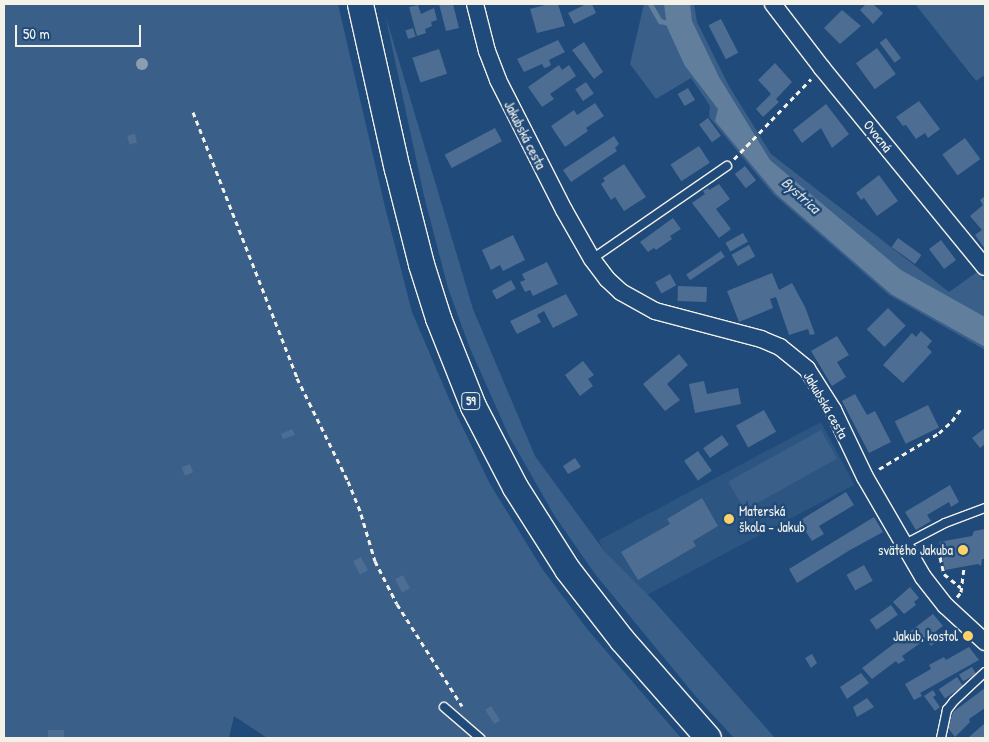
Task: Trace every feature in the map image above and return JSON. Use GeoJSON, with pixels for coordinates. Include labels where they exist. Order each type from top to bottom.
{"type":"FeatureCollection","features":[{"type":"Feature","properties":{"kind":"main road","name":"59"},"geometry":{"type":"LineString","coordinates":[[360,4],[397,169],[421,264],[438,318],[473,406],[515,487],[567,569],[622,640],[708,738]]}},
{"type":"Feature","properties":{"kind":"street","name":"Jakubská cesta"},"geometry":{"type":"LineString","coordinates":[[474,4],[498,80],[524,135],[592,259],[607,279],[636,302],[672,316],[761,339],[793,356],[807,369],[817,383],[865,477],[923,577],[946,606],[985,642]]}},
{"type":"Feature","properties":{"kind":"street","name":"Ovocná"},"geometry":{"type":"LineString","coordinates":[[773,4],[822,68],[985,266]]}},
{"type":"Feature","properties":{"kind":"lane"},"geometry":{"type":"LineString","coordinates":[[592,259],[727,166]]}},
{"type":"Feature","properties":{"kind":"lane"},"geometry":{"type":"LineString","coordinates":[[903,545],[945,523],[985,508]]}},
{"type":"Feature","properties":{"kind":"lane"},"geometry":{"type":"LineString","coordinates":[[941,738],[947,710],[985,672]]}},
{"type":"Feature","properties":{"kind":"lane"},"geometry":{"type":"LineString","coordinates":[[444,707],[479,738]]}},
{"type":"Feature","properties":{"kind":"path"},"geometry":{"type":"LineString","coordinates":[[740,154],[822,68]]}},
{"type":"Feature","properties":{"kind":"path"},"geometry":{"type":"LineString","coordinates":[[193,112],[297,378],[362,514],[375,561],[398,604],[475,726],[479,738]]}},
{"type":"Feature","properties":{"kind":"path"},"geometry":{"type":"LineString","coordinates":[[865,477],[939,433],[952,422],[962,407]]}},
{"type":"Feature","properties":{"kind":"path"},"geometry":{"type":"LineString","coordinates":[[942,557],[940,557],[944,574],[961,588],[964,566]]}},
{"type":"Feature","properties":{"kind":"shaded area"},"geometry":{"type":"Polygon","coordinates":[[[4,4],[338,4],[385,207],[412,312],[450,401],[490,484],[543,570],[588,630],[681,738],[267,738],[234,716],[229,738],[4,738],[4,4]]]}},
{"type":"Feature","properties":{"kind":"shaded area"},"geometry":{"type":"Polygon","coordinates":[[[644,4],[694,4],[697,22],[729,86],[771,154],[949,292],[977,272],[985,282],[985,350],[889,295],[773,194],[709,117],[710,106],[691,78],[656,99],[630,64],[644,4]]]}},
{"type":"Feature","properties":{"kind":"shaded area"},"geometry":{"type":"Polygon","coordinates":[[[915,4],[985,4],[985,75],[976,81],[915,4]]]}},
{"type":"Feature","properties":{"kind":"shaded area"},"geometry":{"type":"Polygon","coordinates":[[[385,14],[473,309],[535,456],[605,552],[655,602],[775,738],[734,738],[698,699],[595,574],[554,515],[509,436],[469,346],[448,288],[424,196],[385,14]]]}},
{"type":"Feature","properties":{"kind":"shaded area","name":"Materská škola - Jakub"},"geometry":{"type":"Polygon","coordinates":[[[821,422],[854,485],[632,603],[598,540],[821,422]]]}},
{"type":"Feature","properties":{"kind":"shaded area"},"geometry":{"type":"Polygon","coordinates":[[[821,430],[837,459],[744,510],[728,481],[821,430]]]}},
{"type":"Feature","properties":{"kind":"water","name":"Bystrica"},"geometry":{"type":"Polygon","coordinates":[[[664,4],[690,4],[692,21],[719,77],[770,160],[901,270],[985,317],[985,347],[891,294],[776,194],[715,121],[718,109],[685,66],[667,27],[664,4]]]}},
{"type":"Feature","properties":{"kind":"building"},"geometry":{"type":"Polygon","coordinates":[[[439,4],[453,4],[459,28],[446,31],[439,4]]]}},
{"type":"Feature","properties":{"kind":"building"},"geometry":{"type":"Polygon","coordinates":[[[549,4],[558,4],[565,26],[537,33],[530,9],[549,4]]]}},
{"type":"Feature","properties":{"kind":"building"},"geometry":{"type":"Polygon","coordinates":[[[586,4],[592,4],[596,13],[574,24],[568,13],[586,4]]]}},
{"type":"Feature","properties":{"kind":"building"},"geometry":{"type":"Polygon","coordinates":[[[866,4],[873,4],[883,13],[873,24],[860,10],[866,4]]]}},
{"type":"Feature","properties":{"kind":"building"},"geometry":{"type":"Polygon","coordinates":[[[418,5],[421,14],[434,8],[437,20],[431,22],[432,26],[425,29],[426,33],[417,36],[409,7],[418,5]]]}},
{"type":"Feature","properties":{"kind":"building"},"geometry":{"type":"Polygon","coordinates":[[[842,10],[861,26],[840,44],[824,28],[842,10]]]}},
{"type":"Feature","properties":{"kind":"building"},"geometry":{"type":"Polygon","coordinates":[[[721,19],[738,53],[726,59],[709,25],[721,19]]]}},
{"type":"Feature","properties":{"kind":"building"},"geometry":{"type":"Polygon","coordinates":[[[413,28],[416,37],[408,39],[405,30],[413,28]]]}},
{"type":"Feature","properties":{"kind":"building"},"geometry":{"type":"Polygon","coordinates":[[[886,38],[901,58],[895,63],[880,43],[886,38]]]}},
{"type":"Feature","properties":{"kind":"building"},"geometry":{"type":"Polygon","coordinates":[[[558,40],[565,52],[549,60],[551,65],[548,67],[544,68],[542,64],[524,72],[517,59],[558,40]]]}},
{"type":"Feature","properties":{"kind":"building"},"geometry":{"type":"Polygon","coordinates":[[[584,42],[603,72],[594,79],[572,50],[584,42]]]}},
{"type":"Feature","properties":{"kind":"building"},"geometry":{"type":"Polygon","coordinates":[[[877,48],[896,74],[875,89],[856,63],[877,48]]]}},
{"type":"Feature","properties":{"kind":"building"},"geometry":{"type":"Polygon","coordinates":[[[439,49],[447,74],[420,82],[412,58],[439,49]]]}},
{"type":"Feature","properties":{"kind":"building"},"geometry":{"type":"Polygon","coordinates":[[[775,63],[792,82],[776,99],[779,102],[763,117],[756,109],[771,94],[758,80],[775,63]]]}},
{"type":"Feature","properties":{"kind":"building"},"geometry":{"type":"Polygon","coordinates":[[[559,65],[562,70],[569,65],[576,76],[550,94],[554,99],[542,107],[528,87],[559,65]]]}},
{"type":"Feature","properties":{"kind":"building"},"geometry":{"type":"Polygon","coordinates":[[[586,82],[594,94],[583,101],[575,89],[586,82]]]}},
{"type":"Feature","properties":{"kind":"building"},"geometry":{"type":"Polygon","coordinates":[[[688,88],[695,100],[685,106],[678,94],[688,88]]]}},
{"type":"Feature","properties":{"kind":"building"},"geometry":{"type":"Polygon","coordinates":[[[919,101],[940,129],[928,138],[925,133],[916,139],[906,125],[903,126],[896,117],[919,101]]]}},
{"type":"Feature","properties":{"kind":"building"},"geometry":{"type":"Polygon","coordinates":[[[595,103],[604,116],[586,128],[588,131],[565,147],[551,126],[574,110],[577,115],[595,103]]]}},
{"type":"Feature","properties":{"kind":"building"},"geometry":{"type":"Polygon","coordinates":[[[826,104],[849,134],[832,148],[821,128],[802,143],[793,130],[826,104]]]}},
{"type":"Feature","properties":{"kind":"building"},"geometry":{"type":"Polygon","coordinates":[[[708,118],[721,136],[712,142],[699,124],[708,118]]]}},
{"type":"Feature","properties":{"kind":"building"},"geometry":{"type":"Polygon","coordinates":[[[495,128],[502,141],[452,168],[445,155],[495,128]]]}},
{"type":"Feature","properties":{"kind":"building"},"geometry":{"type":"Polygon","coordinates":[[[135,134],[137,143],[129,145],[127,136],[135,134]]]}},
{"type":"Feature","properties":{"kind":"building"},"geometry":{"type":"Polygon","coordinates":[[[614,136],[619,144],[615,148],[617,151],[571,182],[563,170],[614,136]]]}},
{"type":"Feature","properties":{"kind":"building"},"geometry":{"type":"Polygon","coordinates":[[[965,138],[980,159],[958,175],[942,154],[965,138]]]}},
{"type":"Feature","properties":{"kind":"building"},"geometry":{"type":"Polygon","coordinates":[[[699,146],[710,163],[681,181],[670,165],[699,146]]]}},
{"type":"Feature","properties":{"kind":"building"},"geometry":{"type":"Polygon","coordinates":[[[624,164],[646,197],[624,211],[615,197],[611,200],[601,184],[605,181],[603,178],[624,164]]]}},
{"type":"Feature","properties":{"kind":"building"},"geometry":{"type":"Polygon","coordinates":[[[745,166],[756,180],[746,188],[735,174],[745,166]]]}},
{"type":"Feature","properties":{"kind":"building"},"geometry":{"type":"Polygon","coordinates":[[[879,175],[898,201],[877,216],[864,198],[861,200],[856,193],[879,175]]]}},
{"type":"Feature","properties":{"kind":"building"},"geometry":{"type":"Polygon","coordinates":[[[719,184],[730,199],[716,209],[731,229],[719,238],[692,203],[705,194],[703,191],[719,184]]]}},
{"type":"Feature","properties":{"kind":"building"},"geometry":{"type":"Polygon","coordinates":[[[985,196],[985,249],[975,235],[982,230],[970,216],[983,205],[980,200],[985,196]]]}},
{"type":"Feature","properties":{"kind":"building"},"geometry":{"type":"Polygon","coordinates":[[[673,218],[681,229],[670,236],[672,239],[656,250],[654,248],[648,252],[640,242],[673,218]]]}},
{"type":"Feature","properties":{"kind":"building"},"geometry":{"type":"Polygon","coordinates":[[[743,233],[748,242],[730,251],[726,243],[743,233]]]}},
{"type":"Feature","properties":{"kind":"building"},"geometry":{"type":"Polygon","coordinates":[[[513,235],[525,260],[503,271],[500,265],[491,270],[482,250],[513,235]]]}},
{"type":"Feature","properties":{"kind":"building"},"geometry":{"type":"Polygon","coordinates":[[[898,238],[921,255],[915,264],[892,247],[898,238]]]}},
{"type":"Feature","properties":{"kind":"building"},"geometry":{"type":"Polygon","coordinates":[[[941,240],[956,260],[944,269],[929,249],[941,240]]]}},
{"type":"Feature","properties":{"kind":"building"},"geometry":{"type":"Polygon","coordinates":[[[749,245],[755,256],[738,266],[732,255],[749,245]]]}},
{"type":"Feature","properties":{"kind":"building"},"geometry":{"type":"Polygon","coordinates":[[[721,251],[725,257],[690,280],[686,274],[721,251]]]}},
{"type":"Feature","properties":{"kind":"building"},"geometry":{"type":"Polygon","coordinates":[[[547,262],[558,284],[533,296],[530,290],[525,292],[520,282],[525,280],[522,274],[547,262]]]}},
{"type":"Feature","properties":{"kind":"building"},"geometry":{"type":"Polygon","coordinates":[[[772,273],[779,290],[792,283],[805,307],[815,334],[810,335],[808,329],[789,335],[776,297],[770,299],[773,308],[739,322],[727,291],[772,273]]]}},
{"type":"Feature","properties":{"kind":"building"},"geometry":{"type":"Polygon","coordinates":[[[670,274],[676,285],[661,294],[655,282],[670,274]]]}},
{"type":"Feature","properties":{"kind":"building"},"geometry":{"type":"Polygon","coordinates":[[[511,280],[516,289],[497,299],[492,291],[511,280]]]}},
{"type":"Feature","properties":{"kind":"building"},"geometry":{"type":"Polygon","coordinates":[[[678,286],[707,287],[706,302],[677,301],[678,286]]]}},
{"type":"Feature","properties":{"kind":"building"},"geometry":{"type":"Polygon","coordinates":[[[566,294],[578,315],[553,328],[544,311],[537,315],[541,322],[517,334],[510,321],[566,294]]]}},
{"type":"Feature","properties":{"kind":"building"},"geometry":{"type":"Polygon","coordinates":[[[888,308],[906,326],[884,347],[867,329],[888,308]]]}},
{"type":"Feature","properties":{"kind":"building"},"geometry":{"type":"Polygon","coordinates":[[[921,331],[932,341],[927,347],[932,352],[903,383],[883,365],[912,333],[916,337],[921,331]]]}},
{"type":"Feature","properties":{"kind":"building"},"geometry":{"type":"Polygon","coordinates":[[[837,336],[849,355],[837,362],[846,377],[832,386],[811,351],[837,336]]]}},
{"type":"Feature","properties":{"kind":"building"},"geometry":{"type":"Polygon","coordinates":[[[679,354],[688,365],[667,384],[680,400],[665,411],[643,384],[679,354]]]}},
{"type":"Feature","properties":{"kind":"building"},"geometry":{"type":"Polygon","coordinates":[[[583,361],[594,375],[588,379],[593,386],[580,396],[565,375],[583,361]]]}},
{"type":"Feature","properties":{"kind":"building"},"geometry":{"type":"Polygon","coordinates":[[[704,381],[707,394],[738,388],[741,404],[695,413],[689,384],[704,381]]]}},
{"type":"Feature","properties":{"kind":"building"},"geometry":{"type":"Polygon","coordinates":[[[855,394],[867,415],[875,411],[891,442],[869,453],[842,401],[855,394]]]}},
{"type":"Feature","properties":{"kind":"building"},"geometry":{"type":"Polygon","coordinates":[[[928,405],[939,427],[906,444],[895,421],[928,405]]]}},
{"type":"Feature","properties":{"kind":"building"},"geometry":{"type":"Polygon","coordinates":[[[764,410],[776,432],[748,447],[736,426],[764,410]]]}},
{"type":"Feature","properties":{"kind":"building"},"geometry":{"type":"Polygon","coordinates":[[[985,428],[985,444],[980,448],[972,438],[985,428]]]}},
{"type":"Feature","properties":{"kind":"building"},"geometry":{"type":"Polygon","coordinates":[[[292,429],[295,435],[283,439],[281,434],[292,429]]]}},
{"type":"Feature","properties":{"kind":"building"},"geometry":{"type":"Polygon","coordinates":[[[722,435],[729,445],[710,458],[703,448],[722,435]]]}},
{"type":"Feature","properties":{"kind":"building"},"geometry":{"type":"Polygon","coordinates":[[[698,451],[712,471],[698,480],[684,461],[698,451]]]}},
{"type":"Feature","properties":{"kind":"building"},"geometry":{"type":"Polygon","coordinates":[[[575,458],[581,467],[568,474],[563,466],[575,458]]]}},
{"type":"Feature","properties":{"kind":"building"},"geometry":{"type":"Polygon","coordinates":[[[190,464],[193,472],[185,476],[182,467],[190,464]]]}},
{"type":"Feature","properties":{"kind":"building"},"geometry":{"type":"Polygon","coordinates":[[[950,485],[959,502],[951,507],[949,502],[927,515],[931,521],[916,530],[905,512],[950,485]]]}},
{"type":"Feature","properties":{"kind":"building"},"geometry":{"type":"Polygon","coordinates":[[[846,492],[854,505],[819,526],[824,534],[812,541],[799,521],[846,492]]]}},
{"type":"Feature","properties":{"kind":"building"},"geometry":{"type":"Polygon","coordinates":[[[702,498],[718,526],[693,541],[696,546],[638,580],[621,552],[670,524],[667,519],[702,498]]]}},
{"type":"Feature","properties":{"kind":"building"},"geometry":{"type":"Polygon","coordinates":[[[874,517],[883,532],[797,583],[789,569],[874,517]]]}},
{"type":"Feature","properties":{"kind":"building","name":"svätého Jakuba"},"geometry":{"type":"Polygon","coordinates":[[[985,529],[985,559],[982,559],[981,566],[978,564],[945,570],[939,542],[972,536],[974,531],[985,529]]]}},
{"type":"Feature","properties":{"kind":"building"},"geometry":{"type":"Polygon","coordinates":[[[361,557],[368,570],[360,574],[353,561],[361,557]]]}},
{"type":"Feature","properties":{"kind":"building"},"geometry":{"type":"Polygon","coordinates":[[[864,565],[873,581],[855,590],[847,575],[864,565]]]}},
{"type":"Feature","properties":{"kind":"building"},"geometry":{"type":"Polygon","coordinates":[[[403,575],[410,588],[402,592],[395,579],[403,575]]]}},
{"type":"Feature","properties":{"kind":"building"},"geometry":{"type":"Polygon","coordinates":[[[910,587],[919,598],[914,602],[916,605],[904,614],[893,602],[910,587]]]}},
{"type":"Feature","properties":{"kind":"building"},"geometry":{"type":"Polygon","coordinates":[[[891,605],[898,615],[877,630],[870,620],[891,605]]]}},
{"type":"Feature","properties":{"kind":"building"},"geometry":{"type":"Polygon","coordinates":[[[933,614],[943,626],[936,631],[941,638],[931,646],[926,639],[902,656],[905,660],[898,664],[896,661],[872,679],[862,668],[933,614]]]}},
{"type":"Feature","properties":{"kind":"building"},"geometry":{"type":"Polygon","coordinates":[[[969,647],[979,660],[920,693],[922,696],[914,700],[905,684],[931,669],[929,665],[944,657],[946,660],[969,647]]]}},
{"type":"Feature","properties":{"kind":"building"},"geometry":{"type":"Polygon","coordinates":[[[812,654],[817,663],[811,668],[805,658],[812,654]]]}},
{"type":"Feature","properties":{"kind":"building"},"geometry":{"type":"Polygon","coordinates":[[[972,667],[976,674],[963,681],[959,674],[972,667]]]}},
{"type":"Feature","properties":{"kind":"building"},"geometry":{"type":"Polygon","coordinates":[[[861,673],[869,683],[847,699],[840,687],[861,673]]]}},
{"type":"Feature","properties":{"kind":"building"},"geometry":{"type":"Polygon","coordinates":[[[957,677],[963,686],[945,698],[939,689],[957,677]]]}},
{"type":"Feature","properties":{"kind":"building"},"geometry":{"type":"Polygon","coordinates":[[[985,688],[985,708],[969,719],[970,722],[955,737],[948,728],[953,712],[985,688]]]}},
{"type":"Feature","properties":{"kind":"building"},"geometry":{"type":"Polygon","coordinates":[[[933,690],[936,695],[933,697],[940,707],[935,711],[924,696],[933,690]]]}},
{"type":"Feature","properties":{"kind":"building"},"geometry":{"type":"Polygon","coordinates":[[[867,698],[874,707],[857,717],[853,707],[867,698]]]}},
{"type":"Feature","properties":{"kind":"building"},"geometry":{"type":"Polygon","coordinates":[[[491,706],[500,720],[494,724],[485,710],[491,706]]]}},
{"type":"Feature","properties":{"kind":"building"},"geometry":{"type":"Polygon","coordinates":[[[985,723],[985,738],[968,738],[985,723]]]}},
{"type":"Feature","properties":{"kind":"building"},"geometry":{"type":"Polygon","coordinates":[[[48,730],[64,730],[64,738],[48,738],[48,730]]]}},
{"type":"Feature","properties":{"kind":"waterway"},"geometry":{"type":"LineString","coordinates":[[650,4],[660,21],[672,24]]}},
{"type":"Feature","properties":{"kind":"place","name":"Materská škola - Jakub"},"geometry":{"type":"Point","coordinates":[729,519]}},
{"type":"Feature","properties":{"kind":"place","name":"svätého Jakuba"},"geometry":{"type":"Point","coordinates":[963,550]}},
{"type":"Feature","properties":{"kind":"place","name":"Jakub, kostol"},"geometry":{"type":"Point","coordinates":[968,636]}}]}
